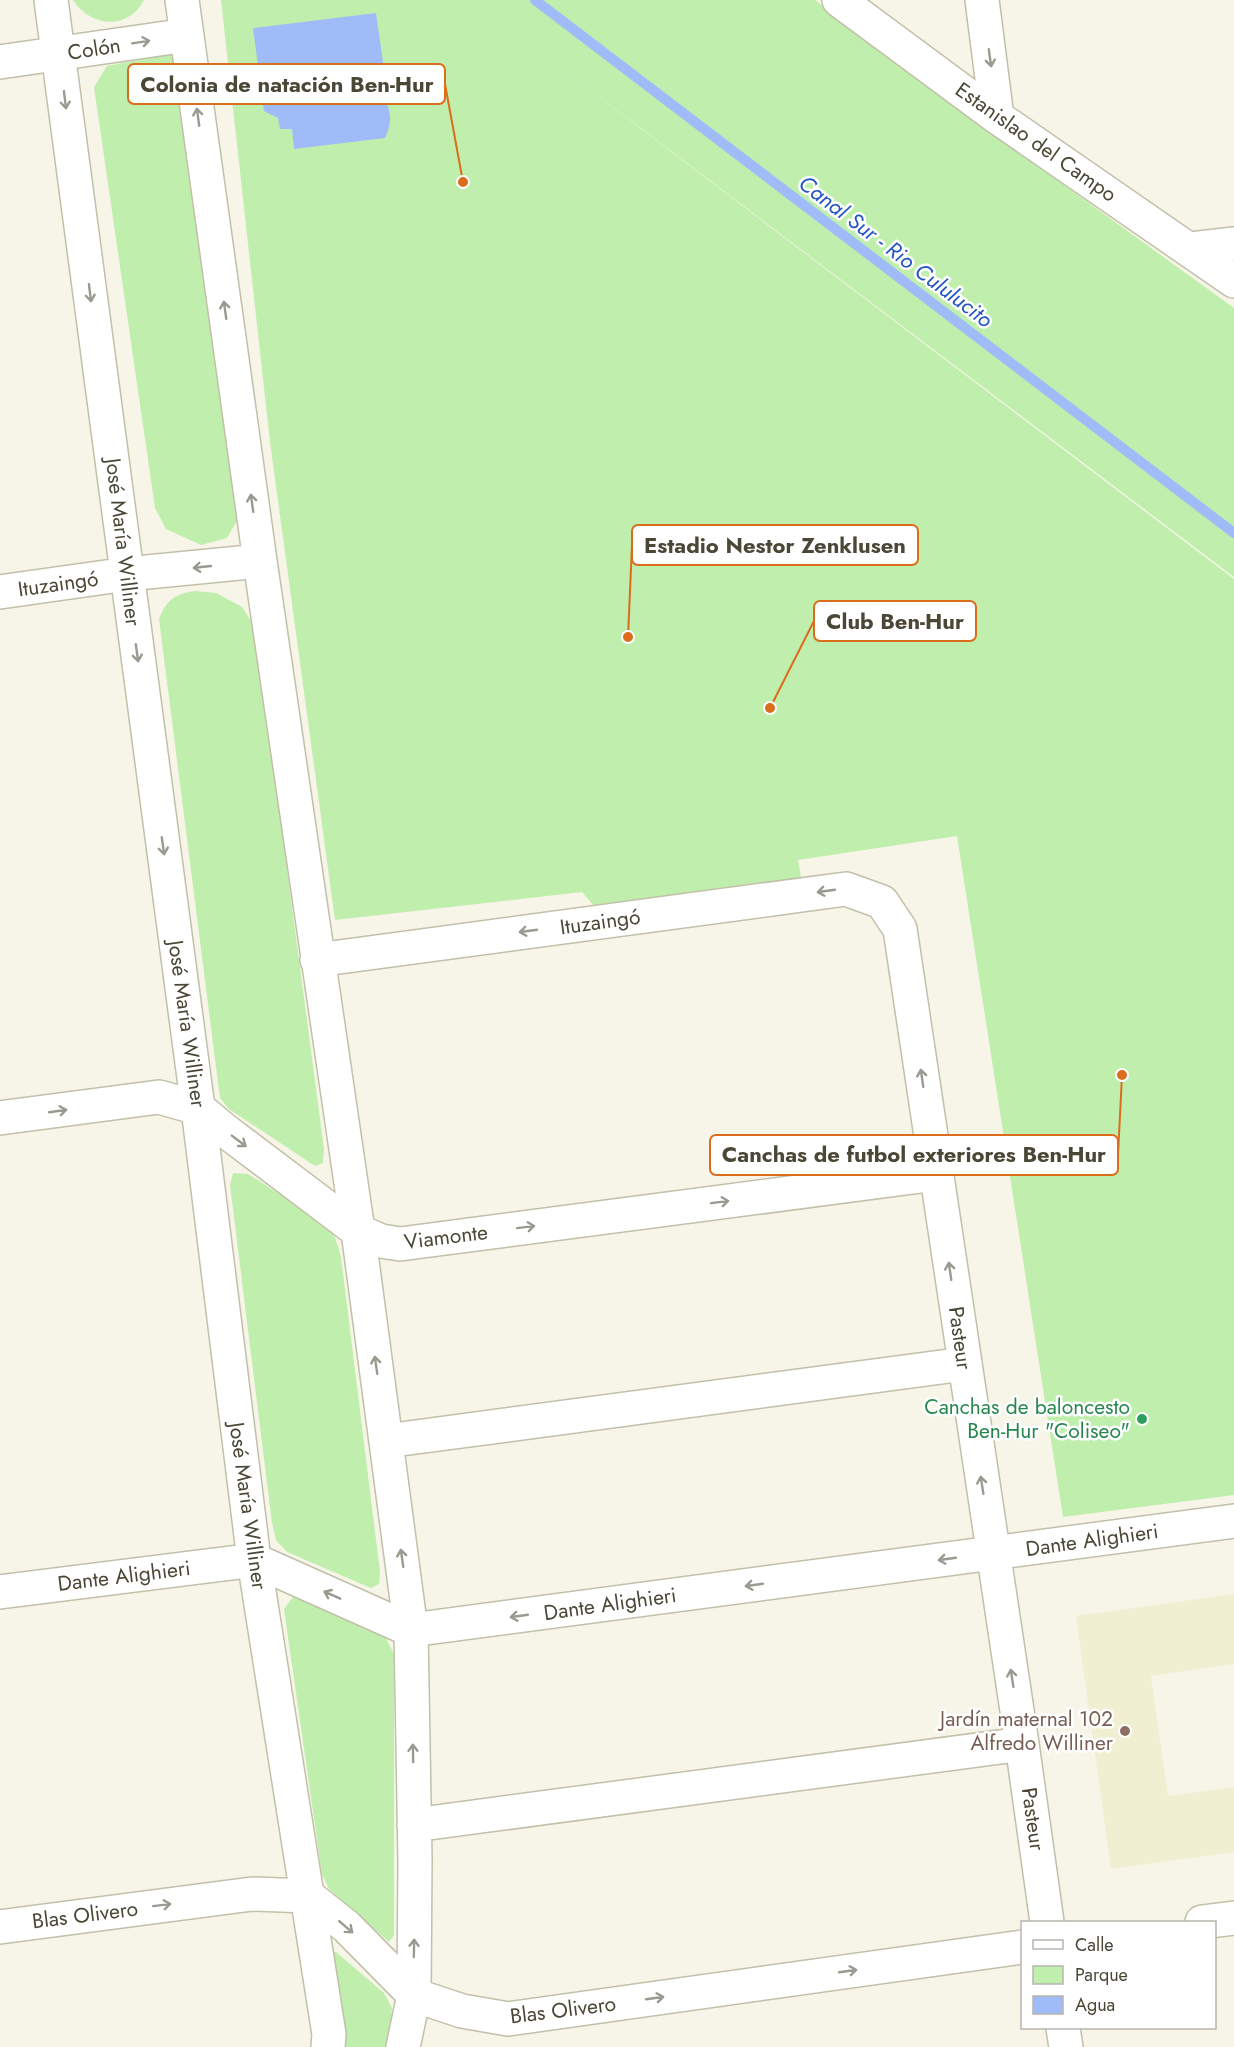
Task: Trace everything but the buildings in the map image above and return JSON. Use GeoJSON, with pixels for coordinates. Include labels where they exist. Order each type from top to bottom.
{"type":"FeatureCollection","features":[{"type":"Feature","properties":{"kind":"street","name":"José María Williner"},"geometry":{"type":"LineString","coordinates":[[51,0],[198,1108],[254,1560],[329,2034],[328,2047]]}},
{"type":"Feature","properties":{"kind":"street"},"geometry":{"type":"LineString","coordinates":[[182,0],[317,960],[358,1231],[411,1630],[414,1995],[403,2047]]}},
{"type":"Feature","properties":{"kind":"street","name":"Estanislao del Campo"},"geometry":{"type":"LineString","coordinates":[[840,0],[998,117],[1234,281]]}},
{"type":"Feature","properties":{"kind":"street"},"geometry":{"type":"LineString","coordinates":[[982,0],[998,117]]}},
{"type":"Feature","properties":{"kind":"street","name":"Colón"},"geometry":{"type":"LineString","coordinates":[[0,62],[187,35]]}},
{"type":"Feature","properties":{"kind":"street"},"geometry":{"type":"LineString","coordinates":[[1191,249],[1234,244]]}},
{"type":"Feature","properties":{"kind":"street","name":"Ituzaingó"},"geometry":{"type":"LineString","coordinates":[[0,592],[127,574],[260,561]]}},
{"type":"Feature","properties":{"kind":"street","name":"Ituzaingó"},"geometry":{"type":"LineString","coordinates":[[317,960],[846,889],[882,902]]}},
{"type":"Feature","properties":{"kind":"street","name":"Pasteur"},"geometry":{"type":"LineString","coordinates":[[882,902],[900,929],[1047,1921]]}},
{"type":"Feature","properties":{"kind":"street","name":"Viamonte"},"geometry":{"type":"LineString","coordinates":[[0,1118],[159,1097],[198,1108],[358,1231],[381,1241],[400,1244],[936,1174]]}},
{"type":"Feature","properties":{"kind":"street"},"geometry":{"type":"LineString","coordinates":[[386,1441],[964,1364]]}},
{"type":"Feature","properties":{"kind":"street","name":"Dante Alighieri"},"geometry":{"type":"LineString","coordinates":[[411,1630],[1234,1521]]}},
{"type":"Feature","properties":{"kind":"street"},"geometry":{"type":"LineString","coordinates":[[254,1560],[411,1630]]}},
{"type":"Feature","properties":{"kind":"street","name":"Dante Alighieri"},"geometry":{"type":"LineString","coordinates":[[0,1592],[254,1560]]}},
{"type":"Feature","properties":{"kind":"street"},"geometry":{"type":"LineString","coordinates":[[414,1825],[1022,1744]]}},
{"type":"Feature","properties":{"kind":"street","name":"Blas Olivero"},"geometry":{"type":"LineString","coordinates":[[0,1927],[252,1894],[308,1896],[347,1927],[414,1995],[462,2011],[508,2019],[1021,1947]]}},
{"type":"Feature","properties":{"kind":"street"},"geometry":{"type":"LineString","coordinates":[[1215,1921],[1234,1918]]}},
{"type":"Feature","properties":{"kind":"street"},"geometry":{"type":"LineString","coordinates":[[1063,2029],[1066,2047]]}},
{"type":"Feature","properties":{"kind":"shaded area","name":"Jardín maternal 102 Alfredo Williner"},"geometry":{"type":"Polygon","coordinates":[[[1234,1594],[1234,1664],[1151,1676],[1168,1796],[1234,1787],[1234,1852],[1111,1869],[1076,1616],[1234,1594]]]}},
{"type":"Feature","properties":{"kind":"green space"},"geometry":{"type":"Polygon","coordinates":[[[73,0],[144,0],[129,17],[109,22],[89,16],[73,0]]]}},
{"type":"Feature","properties":{"kind":"green space"},"geometry":{"type":"Polygon","coordinates":[[[221,0],[815,0],[1021,154],[1234,308],[1234,577],[495,18],[1234,579],[1234,1495],[1063,1517],[957,836],[798,860],[802,883],[594,906],[582,892],[335,920],[270,442],[221,0]]]}},
{"type":"Feature","properties":{"kind":"green space"},"geometry":{"type":"Polygon","coordinates":[[[170,54],[178,67],[238,519],[227,538],[201,545],[166,529],[155,508],[94,87],[107,66],[170,54]]]}},
{"type":"Feature","properties":{"kind":"green space"},"geometry":{"type":"Polygon","coordinates":[[[195,591],[216,593],[242,607],[255,627],[324,1149],[323,1163],[315,1166],[229,1109],[220,1098],[159,619],[172,599],[195,591]]]}},
{"type":"Feature","properties":{"kind":"green space"},"geometry":{"type":"Polygon","coordinates":[[[233,1173],[248,1174],[333,1231],[341,1257],[380,1572],[379,1584],[371,1588],[287,1552],[276,1540],[230,1185],[233,1173]]]}},
{"type":"Feature","properties":{"kind":"green space"},"geometry":{"type":"Polygon","coordinates":[[[293,1597],[383,1632],[394,1654],[394,1935],[389,1942],[329,1889],[322,1874],[284,1609],[293,1597]]]}},
{"type":"Feature","properties":{"kind":"green space"},"geometry":{"type":"Polygon","coordinates":[[[327,1951],[336,1952],[384,1993],[392,2008],[388,2047],[336,2047],[327,1951]]]}},
{"type":"Feature","properties":{"kind":"water"},"geometry":{"type":"Polygon","coordinates":[[[376,13],[384,69],[343,75],[336,81],[332,91],[338,104],[347,105],[362,93],[386,102],[390,120],[385,138],[294,149],[292,129],[280,129],[278,118],[264,111],[253,28],[376,13]]]}},
{"type":"Feature","properties":{"kind":"waterway","name":"Canal Sur - Rio Cululucito"},"geometry":{"type":"LineString","coordinates":[[535,0],[1234,533]]}},
{"type":"Feature","properties":{"kind":"place","name":"Colonia de natación Ben-Hur"},"geometry":{"type":"Point","coordinates":[463,182]}},
{"type":"Feature","properties":{"kind":"place","name":"Estadio Nestor Zenklusen"},"geometry":{"type":"Point","coordinates":[628,637]}},
{"type":"Feature","properties":{"kind":"place","name":"Club Ben-Hur"},"geometry":{"type":"Point","coordinates":[770,708]}},
{"type":"Feature","properties":{"kind":"place","name":"Canchas de futbol exteriores Ben-Hur"},"geometry":{"type":"Point","coordinates":[1122,1075]}},
{"type":"Feature","properties":{"kind":"place","name":"Canchas de baloncesto Ben-Hur \"Coliseo\""},"geometry":{"type":"Point","coordinates":[1142,1419]}},
{"type":"Feature","properties":{"kind":"place","name":"Jardín maternal 102 Alfredo Williner"},"geometry":{"type":"Point","coordinates":[1125,1731]}}]}
